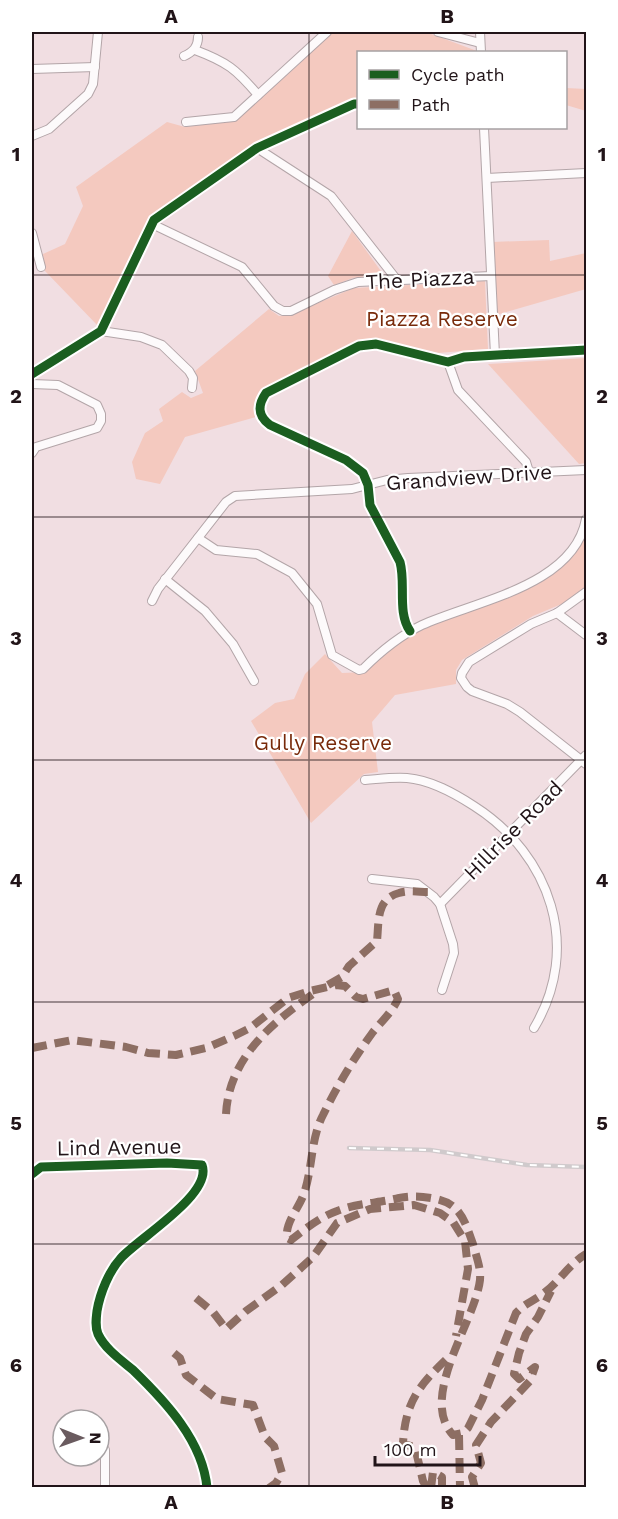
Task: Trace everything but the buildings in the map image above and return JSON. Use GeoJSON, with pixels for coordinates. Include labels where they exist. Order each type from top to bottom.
{"type":"FeatureCollection","features":[{"type":"Feature","properties":{"kind":"street"},"geometry":{"type":"LineString","coordinates":[[32,136],[49,129],[88,94],[93,84],[98,32]]}},
{"type":"Feature","properties":{"kind":"street"},"geometry":{"type":"LineString","coordinates":[[186,122],[234,117],[327,32]]}},
{"type":"Feature","properties":{"kind":"street"},"geometry":{"type":"LineString","coordinates":[[438,32],[481,48],[480,32]]}},
{"type":"Feature","properties":{"kind":"street"},"geometry":{"type":"LineString","coordinates":[[184,56],[195,50],[198,37]]}},
{"type":"Feature","properties":{"kind":"street"},"geometry":{"type":"LineString","coordinates":[[195,50],[221,60],[234,68],[258,95]]}},
{"type":"Feature","properties":{"kind":"street"},"geometry":{"type":"LineString","coordinates":[[32,69],[95,67]]}},
{"type":"Feature","properties":{"kind":"street"},"geometry":{"type":"LineString","coordinates":[[32,374],[101,331],[154,220],[257,148],[357,104]]}},
{"type":"Feature","properties":{"kind":"street"},"geometry":{"type":"LineString","coordinates":[[484,129],[495,355]]}},
{"type":"Feature","properties":{"kind":"street"},"geometry":{"type":"LineString","coordinates":[[257,148],[331,196],[397,280]]}},
{"type":"Feature","properties":{"kind":"street"},"geometry":{"type":"LineString","coordinates":[[487,178],[586,173]]}},
{"type":"Feature","properties":{"kind":"street","name":"The Piazza"},"geometry":{"type":"LineString","coordinates":[[152,224],[242,267],[274,306],[283,311],[291,311],[334,290],[358,282],[491,276]]}},
{"type":"Feature","properties":{"kind":"street"},"geometry":{"type":"LineString","coordinates":[[32,233],[41,267]]}},
{"type":"Feature","properties":{"kind":"street"},"geometry":{"type":"LineString","coordinates":[[101,331],[141,337],[162,345],[189,371],[193,378],[192,388]]}},
{"type":"Feature","properties":{"kind":"street"},"geometry":{"type":"LineString","coordinates":[[410,631],[404,618],[400,562],[370,505],[368,485],[363,473],[346,460],[270,425],[262,419],[259,410],[266,393],[359,346],[376,344],[448,362],[464,357],[586,350]]}},
{"type":"Feature","properties":{"kind":"street"},"geometry":{"type":"LineString","coordinates":[[448,362],[458,390],[526,462],[530,472]]}},
{"type":"Feature","properties":{"kind":"street"},"geometry":{"type":"LineString","coordinates":[[32,384],[58,385],[97,405],[101,421],[97,428],[36,447],[32,453]]}},
{"type":"Feature","properties":{"kind":"street","name":"Grandview Drive"},"geometry":{"type":"LineString","coordinates":[[152,601],[165,579],[226,502],[235,496],[352,489],[387,480],[408,478],[586,470]]}},
{"type":"Feature","properties":{"kind":"street"},"geometry":{"type":"LineString","coordinates":[[198,538],[216,550],[257,554],[292,573],[317,604],[332,655],[356,669],[363,669],[391,643],[410,631],[515,589],[561,563],[585,529],[586,519]]}},
{"type":"Feature","properties":{"kind":"street"},"geometry":{"type":"LineString","coordinates":[[165,579],[205,611],[233,644],[254,681]]}},
{"type":"Feature","properties":{"kind":"street"},"geometry":{"type":"LineString","coordinates":[[585,760],[520,712],[467,687],[461,678],[469,662],[531,624],[557,613],[586,592]]}},
{"type":"Feature","properties":{"kind":"street"},"geometry":{"type":"LineString","coordinates":[[557,613],[586,635]]}},
{"type":"Feature","properties":{"kind":"street","name":"Hillrise Road"},"geometry":{"type":"LineString","coordinates":[[440,904],[585,760]]}},
{"type":"Feature","properties":{"kind":"street"},"geometry":{"type":"LineString","coordinates":[[365,780],[408,778],[442,788],[485,813],[510,834],[529,857],[551,907],[557,933],[558,958],[554,981],[545,1008],[534,1028]]}},
{"type":"Feature","properties":{"kind":"street"},"geometry":{"type":"LineString","coordinates":[[372,879],[417,884],[440,904],[454,953],[442,990]]}},
{"type":"Feature","properties":{"kind":"street","name":"Lind Avenue"},"geometry":{"type":"LineString","coordinates":[[35,1171],[167,1164],[202,1165],[203,1174],[194,1194],[120,1259],[110,1274],[102,1296],[96,1326],[107,1346],[177,1416],[196,1450],[207,1488]]}},
{"type":"Feature","properties":{"kind":"street"},"geometry":{"type":"LineString","coordinates":[[105,1468],[105,1488]]}},
{"type":"Feature","properties":{"kind":"green space"},"geometry":{"type":"Polygon","coordinates":[[[332,32],[426,32],[477,51],[357,51],[357,100],[253,147],[150,219],[98,326],[45,271],[43,254],[65,244],[83,206],[76,187],[167,122],[185,127],[235,121],[332,32]]]}},
{"type":"Feature","properties":{"kind":"green space"},"geometry":{"type":"Polygon","coordinates":[[[567,88],[586,89],[586,111],[567,105],[567,88]]]}},
{"type":"Feature","properties":{"kind":"green space"},"geometry":{"type":"Polygon","coordinates":[[[352,231],[383,274],[353,278],[334,285],[328,276],[352,231]]]}},
{"type":"Feature","properties":{"kind":"green space"},"geometry":{"type":"Polygon","coordinates":[[[549,240],[550,261],[586,253],[586,289],[496,315],[492,242],[549,240]]]}},
{"type":"Feature","properties":{"kind":"green space","name":"Piazza Reserve"},"geometry":{"type":"Polygon","coordinates":[[[485,281],[488,349],[438,353],[382,341],[359,341],[262,391],[256,403],[256,417],[185,437],[160,484],[136,479],[132,462],[145,433],[163,421],[159,409],[182,392],[191,398],[203,393],[195,371],[269,309],[279,316],[289,315],[354,288],[485,281]]]}},
{"type":"Feature","properties":{"kind":"green space"},"geometry":{"type":"Polygon","coordinates":[[[586,358],[586,463],[579,464],[488,364],[586,358]]]}},
{"type":"Feature","properties":{"kind":"green space","name":"Gully Reserve"},"geometry":{"type":"Polygon","coordinates":[[[586,538],[586,588],[564,603],[533,616],[462,660],[456,670],[456,684],[395,695],[372,722],[378,772],[364,774],[311,823],[251,721],[275,703],[294,699],[305,674],[325,654],[342,673],[365,672],[377,658],[424,627],[538,583],[567,560],[586,538]]]}},
{"type":"Feature","properties":{"kind":"railway"},"geometry":{"type":"LineString","coordinates":[[349,1148],[430,1150],[527,1165],[586,1167]]}},
{"type":"Feature","properties":{"kind":"marked path"},"geometry":{"type":"LineString","coordinates":[[328,985],[342,977],[349,966],[377,941],[380,912],[386,900],[402,892],[428,892]]}},
{"type":"Feature","properties":{"kind":"marked path"},"geometry":{"type":"LineString","coordinates":[[32,1048],[72,1040],[126,1047],[148,1053],[176,1055],[206,1048],[234,1036],[250,1028],[288,998],[310,991],[336,985],[345,986],[356,997],[363,999],[394,990],[398,999],[396,1004],[373,1032],[353,1062],[323,1115],[314,1145],[309,1176],[301,1201],[290,1222],[287,1238],[291,1240],[319,1220],[337,1211],[403,1197],[415,1196],[441,1200],[449,1203],[460,1213],[473,1244],[480,1280],[476,1297],[445,1380],[442,1401],[444,1419],[453,1435],[463,1433],[468,1428],[482,1400],[516,1313],[550,1288],[586,1254]]}},
{"type":"Feature","properties":{"kind":"marked path"},"geometry":{"type":"LineString","coordinates":[[226,1114],[235,1076],[254,1045],[282,1018],[313,994]]}},
{"type":"Feature","properties":{"kind":"marked path"},"geometry":{"type":"LineString","coordinates":[[196,1298],[213,1312],[226,1329],[282,1285],[313,1257],[337,1223],[370,1209],[414,1205],[440,1213],[453,1222],[465,1241],[468,1269],[456,1336]]}},
{"type":"Feature","properties":{"kind":"marked path"},"geometry":{"type":"LineString","coordinates":[[475,1488],[472,1477],[481,1463],[476,1445],[491,1422],[530,1381],[535,1367],[519,1379],[514,1374],[526,1334],[538,1317],[551,1291]]}},
{"type":"Feature","properties":{"kind":"marked path"},"geometry":{"type":"LineString","coordinates":[[174,1353],[180,1358],[186,1375],[217,1399],[253,1405],[265,1437],[274,1446],[282,1473],[276,1483],[269,1488]]}},
{"type":"Feature","properties":{"kind":"marked path"},"geometry":{"type":"LineString","coordinates":[[427,1488],[423,1481],[415,1447],[403,1444],[404,1429],[416,1394],[451,1355]]}},
{"type":"Feature","properties":{"kind":"marked path"},"geometry":{"type":"LineString","coordinates":[[459,1435],[460,1488]]}},
{"type":"Feature","properties":{"kind":"marked path"},"geometry":{"type":"LineString","coordinates":[[431,1488],[433,1472],[442,1477],[442,1488]]}},
{"type":"Feature","properties":{"kind":"cycle path"},"geometry":{"type":"LineString","coordinates":[[32,374],[101,331],[154,220],[257,148],[357,104]]}},
{"type":"Feature","properties":{"kind":"cycle path"},"geometry":{"type":"LineString","coordinates":[[410,631],[404,615],[400,562],[370,505],[368,485],[363,473],[346,460],[270,425],[263,418],[260,410],[266,393],[359,346],[376,344],[448,362],[464,357],[586,350]]}},
{"type":"Feature","properties":{"kind":"cycle path"},"geometry":{"type":"LineString","coordinates":[[32,1174],[41,1167],[167,1163],[202,1165],[202,1177],[197,1189],[186,1202],[130,1249],[113,1269],[100,1297],[96,1329],[105,1345],[145,1382],[180,1423],[198,1454],[207,1488]]}}]}
